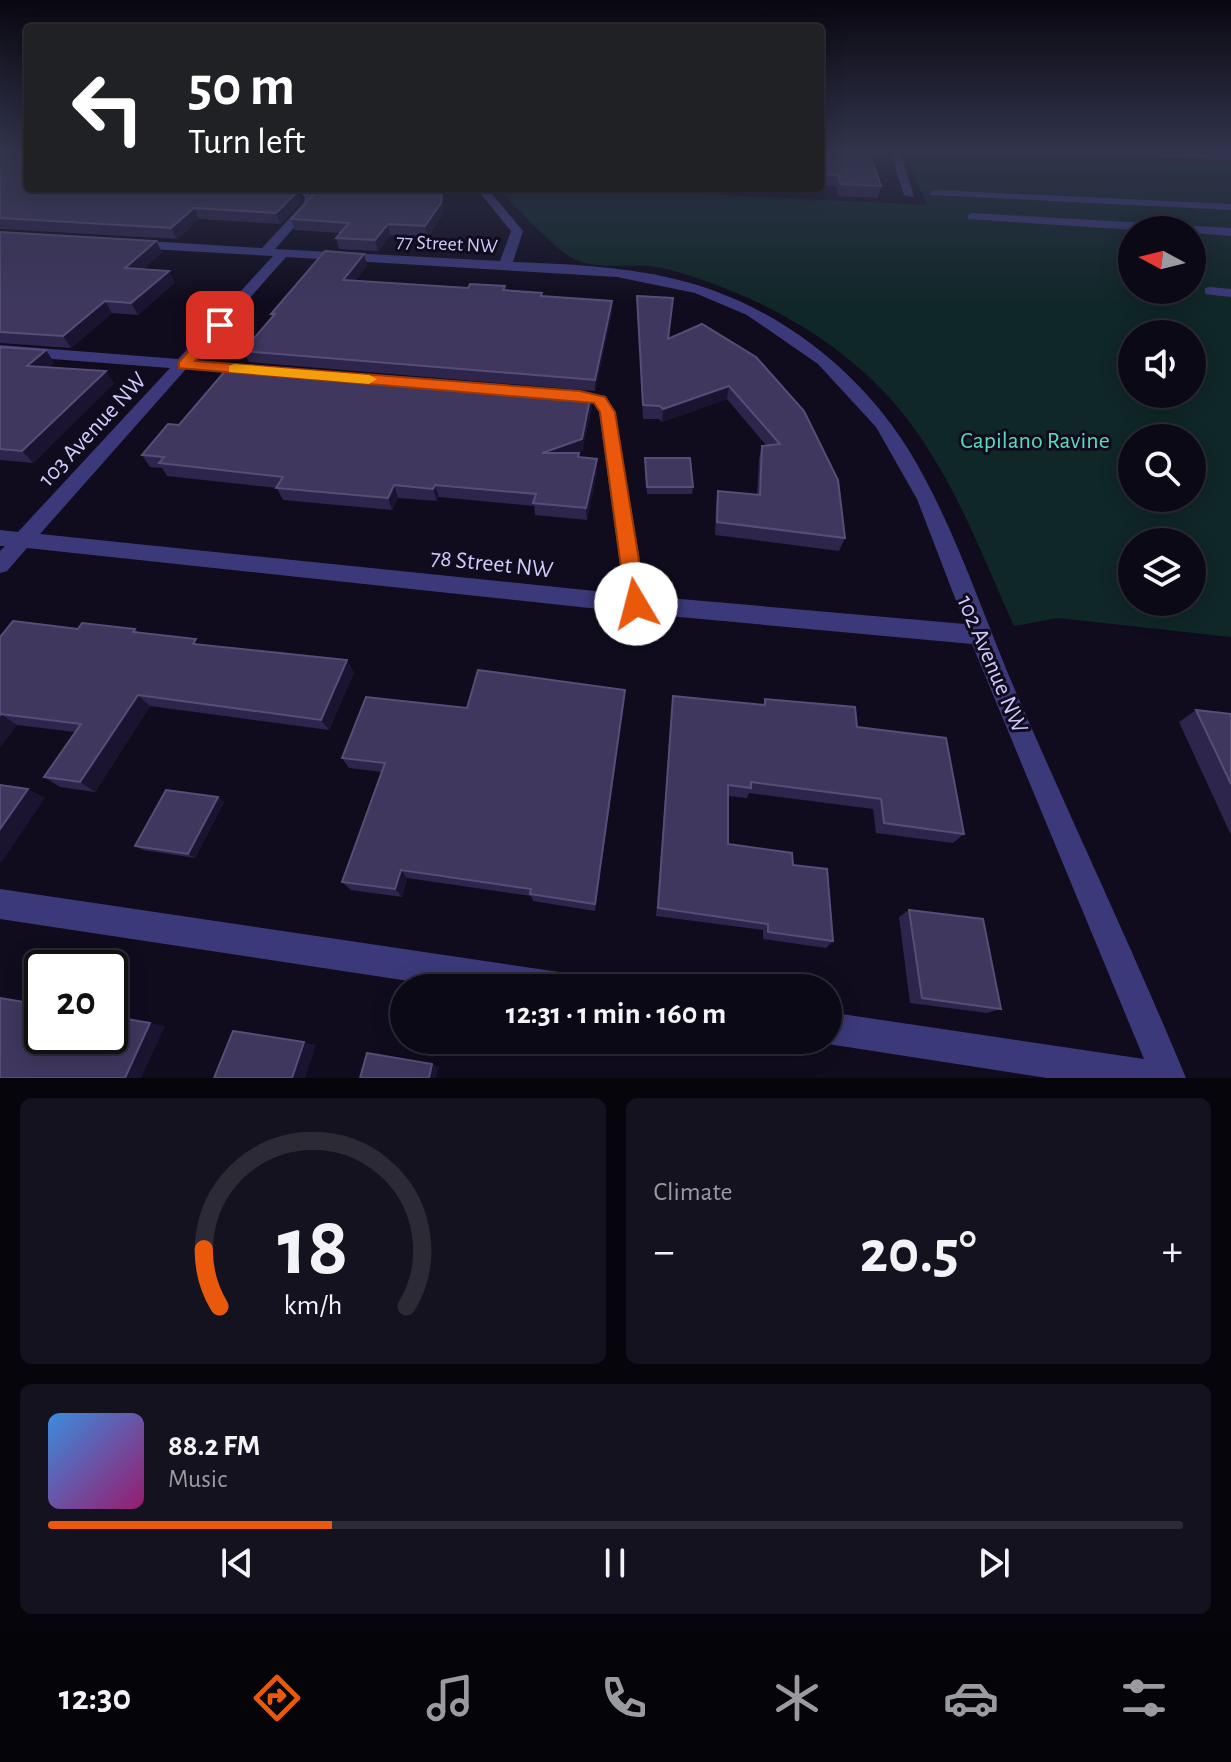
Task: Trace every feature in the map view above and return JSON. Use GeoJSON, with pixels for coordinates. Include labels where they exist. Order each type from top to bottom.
{"type":"FeatureCollection","features":[{"type":"Feature","properties":{"kind":"street"},"geometry":{"type":"LineString","coordinates":[[265,252],[310,201]]}},
{"type":"Feature","properties":{"kind":"street"},"geometry":{"type":"LineString","coordinates":[[492,201],[517,231],[505,266]]}},
{"type":"Feature","properties":{"kind":"street"},"geometry":{"type":"LineString","coordinates":[[1111,201],[1231,207]]}},
{"type":"Feature","properties":{"kind":"street"},"geometry":{"type":"LineString","coordinates":[[972,217],[1231,232]]}},
{"type":"Feature","properties":{"kind":"street","name":"77 Street NW"},"geometry":{"type":"LineString","coordinates":[[125,243],[505,266],[657,279],[701,290],[742,307]]}},
{"type":"Feature","properties":{"kind":"street","name":"103 Avenue NW"},"geometry":{"type":"LineString","coordinates":[[0,565],[11,539],[184,365],[283,253]]}},
{"type":"Feature","properties":{"kind":"street"},"geometry":{"type":"LineString","coordinates":[[1210,291],[1231,293]]}},
{"type":"Feature","properties":{"kind":"street","name":"102 Avenue NW"},"geometry":{"type":"LineString","coordinates":[[742,307],[804,346],[841,378],[882,423],[923,490],[980,635],[1169,1078]]}},
{"type":"Feature","properties":{"kind":"street"},"geometry":{"type":"LineString","coordinates":[[0,350],[279,372]]}},
{"type":"Feature","properties":{"kind":"street"},"geometry":{"type":"LineString","coordinates":[[548,393],[600,400],[607,412],[636,604]]}},
{"type":"Feature","properties":{"kind":"street","name":"78 Street NW"},"geometry":{"type":"LineString","coordinates":[[11,539],[636,604],[980,635]]}},
{"type":"Feature","properties":{"kind":"street"},"geometry":{"type":"LineString","coordinates":[[0,904],[466,974]]}},
{"type":"Feature","properties":{"kind":"street"},"geometry":{"type":"LineString","coordinates":[[842,1030],[1157,1078]]}},
{"type":"Feature","properties":{"kind":"green space","name":"Capilano Ravine"},"geometry":{"type":"Polygon","coordinates":[[[510,201],[852,201],[927,205],[925,201],[1231,201],[1231,637],[1058,618],[1014,626],[937,463],[902,412],[852,362],[794,322],[730,290],[656,267],[580,262],[544,236],[510,201]]]}},
{"type":"Feature","properties":{"kind":"building"},"geometry":{"type":"Polygon","coordinates":[[[0,201],[288,201],[276,213],[194,208],[171,228],[0,218],[0,201]]]}},
{"type":"Feature","properties":{"kind":"building"},"geometry":{"type":"Polygon","coordinates":[[[307,201],[441,201],[425,226],[388,224],[375,240],[336,238],[349,223],[291,219],[307,201]]]}},
{"type":"Feature","properties":{"kind":"building"},"geometry":{"type":"Polygon","coordinates":[[[0,232],[156,241],[125,268],[169,271],[131,303],[105,301],[63,336],[0,332],[0,232]]]}},
{"type":"Feature","properties":{"kind":"building"},"geometry":{"type":"Polygon","coordinates":[[[325,251],[364,254],[343,280],[468,288],[470,284],[505,286],[503,290],[542,293],[541,296],[612,301],[595,380],[243,351],[325,251]]]}},
{"type":"Feature","properties":{"kind":"building"},"geometry":{"type":"Polygon","coordinates":[[[637,296],[673,298],[668,339],[702,324],[756,357],[804,411],[838,480],[845,538],[717,522],[718,491],[760,495],[762,446],[780,444],[729,386],[663,409],[643,405],[637,296]]]}},
{"type":"Feature","properties":{"kind":"building"},"geometry":{"type":"Polygon","coordinates":[[[0,347],[46,350],[27,366],[106,371],[22,451],[0,449],[0,347]]]}},
{"type":"Feature","properties":{"kind":"building"},"geometry":{"type":"Polygon","coordinates":[[[231,364],[591,394],[582,439],[542,453],[579,453],[578,457],[597,459],[586,508],[533,503],[536,494],[435,485],[433,489],[394,485],[388,498],[276,488],[283,477],[159,463],[164,457],[142,455],[168,424],[179,425],[231,364]]]}},
{"type":"Feature","properties":{"kind":"building"},"geometry":{"type":"Polygon","coordinates":[[[645,458],[690,458],[693,487],[647,487],[645,458]]]}},
{"type":"Feature","properties":{"kind":"building"},"geometry":{"type":"Polygon","coordinates":[[[13,621],[78,629],[82,623],[135,629],[133,632],[196,639],[193,644],[347,660],[321,720],[138,695],[80,782],[44,777],[81,724],[0,715],[0,637],[13,621]]]}},
{"type":"Feature","properties":{"kind":"building"},"geometry":{"type":"Polygon","coordinates":[[[478,670],[625,690],[595,904],[530,894],[531,889],[401,870],[395,889],[342,882],[385,763],[342,758],[366,697],[467,708],[478,670]]]}},
{"type":"Feature","properties":{"kind":"building"},"geometry":{"type":"Polygon","coordinates":[[[673,696],[765,705],[765,699],[855,707],[857,727],[946,738],[964,834],[884,823],[881,799],[751,782],[751,788],[728,785],[728,844],[792,853],[793,865],[827,869],[833,941],[768,932],[768,924],[658,908],[673,696]]]}},
{"type":"Feature","properties":{"kind":"building"},"geometry":{"type":"Polygon","coordinates":[[[1196,710],[1231,714],[1231,784],[1196,710]]]}},
{"type":"Feature","properties":{"kind":"building"},"geometry":{"type":"Polygon","coordinates":[[[0,785],[28,789],[0,829],[0,785]]]}},
{"type":"Feature","properties":{"kind":"building"},"geometry":{"type":"Polygon","coordinates":[[[166,790],[218,797],[188,854],[135,846],[166,790]]]}},
{"type":"Feature","properties":{"kind":"building"},"geometry":{"type":"Polygon","coordinates":[[[909,910],[983,919],[1001,1009],[922,998],[909,910]]]}},
{"type":"Feature","properties":{"kind":"building"},"geometry":{"type":"Polygon","coordinates":[[[0,998],[24,1002],[24,1054],[128,1054],[128,1019],[150,1023],[125,1078],[0,1078],[0,998]]]}},
{"type":"Feature","properties":{"kind":"building"},"geometry":{"type":"Polygon","coordinates":[[[233,1031],[304,1042],[292,1078],[214,1078],[233,1031]]]}},
{"type":"Feature","properties":{"kind":"building"},"geometry":{"type":"Polygon","coordinates":[[[367,1053],[432,1064],[429,1078],[360,1078],[367,1053]]]}},
{"type":"Feature","properties":{"kind":"slow traffic"},"geometry":{"type":"LineString","coordinates":[[234,369],[369,379]]}},
{"type":"Feature","properties":{"kind":"route"},"geometry":{"type":"LineString","coordinates":[[220,325],[184,365],[600,400],[607,412],[636,604]]}}]}
